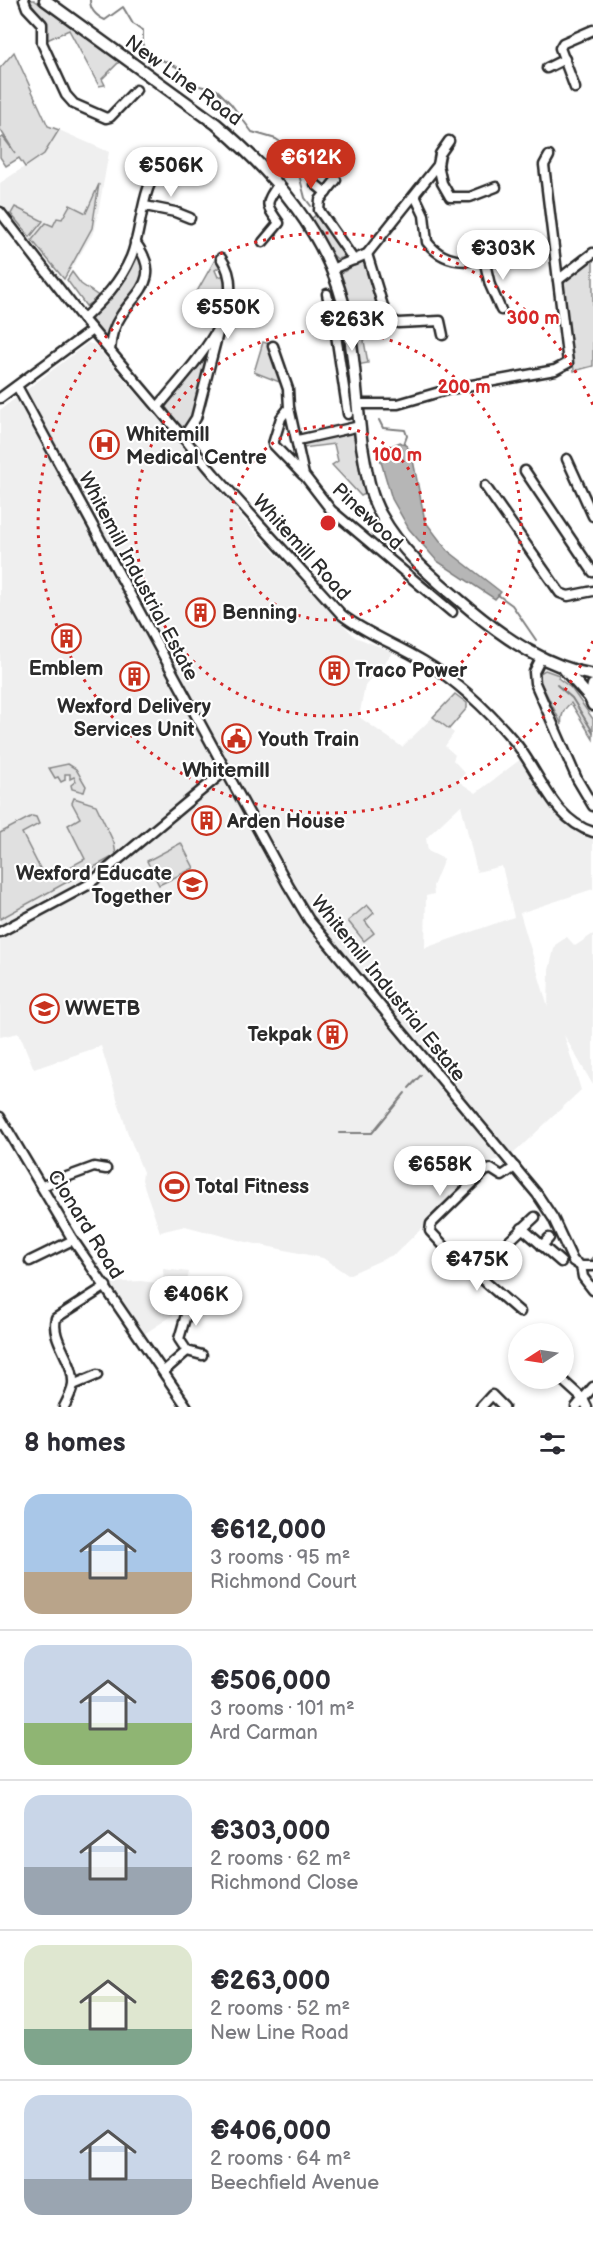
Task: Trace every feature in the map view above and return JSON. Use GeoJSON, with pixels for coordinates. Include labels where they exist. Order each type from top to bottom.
{"type":"FeatureCollection","features":[{"type":"Feature","properties":{"kind":"main road","name":"New Line Road"},"geometry":{"type":"LineString","coordinates":[[45,0],[216,124],[278,185],[314,233],[339,289],[349,334],[364,461],[379,513],[405,551],[486,622],[541,658],[565,669],[593,675]]}},
{"type":"Feature","properties":{"kind":"main road","name":"New Line Road"},"geometry":{"type":"LineString","coordinates":[[565,669],[591,702]]}},
{"type":"Feature","properties":{"kind":"main road"},"geometry":{"type":"LineString","coordinates":[[591,702],[593,685]]}},
{"type":"Feature","properties":{"kind":"street"},"geometry":{"type":"LineString","coordinates":[[24,0],[27,8],[42,24],[42,44],[66,95],[74,104],[106,118],[110,117],[136,90]]}},
{"type":"Feature","properties":{"kind":"street"},"geometry":{"type":"LineString","coordinates":[[575,88],[560,48],[563,43],[593,30]]}},
{"type":"Feature","properties":{"kind":"street"},"geometry":{"type":"LineString","coordinates":[[548,68],[565,60]]}},
{"type":"Feature","properties":{"kind":"street"},"geometry":{"type":"LineString","coordinates":[[332,269],[367,254],[438,165],[441,154],[449,141]]}},
{"type":"Feature","properties":{"kind":"street"},"geometry":{"type":"LineString","coordinates":[[357,404],[398,404],[450,389],[565,366],[568,363],[544,165],[549,156]]}},
{"type":"Feature","properties":{"kind":"street"},"geometry":{"type":"LineString","coordinates":[[83,319],[117,283],[135,242],[151,180],[165,162]]}},
{"type":"Feature","properties":{"kind":"street"},"geometry":{"type":"LineString","coordinates":[[438,165],[441,183],[450,197],[470,197],[496,187]]}},
{"type":"Feature","properties":{"kind":"street"},"geometry":{"type":"LineString","coordinates":[[336,180],[319,203],[320,210],[354,260]]}},
{"type":"Feature","properties":{"kind":"street"},"geometry":{"type":"LineString","coordinates":[[315,184],[326,193]]}},
{"type":"Feature","properties":{"kind":"street"},"geometry":{"type":"LineString","coordinates":[[263,242],[279,223],[267,201],[278,185]]}},
{"type":"Feature","properties":{"kind":"street"},"geometry":{"type":"LineString","coordinates":[[415,196],[421,208],[427,242],[432,248],[458,263],[512,252]]}},
{"type":"Feature","properties":{"kind":"street"},"geometry":{"type":"LineString","coordinates":[[145,206],[175,212],[190,218]]}},
{"type":"Feature","properties":{"kind":"street","name":"Whitemill Road"},"geometry":{"type":"LineString","coordinates":[[0,212],[83,319],[183,438],[342,615],[359,628],[428,663],[454,685],[515,742],[563,815],[593,832]]}},
{"type":"Feature","properties":{"kind":"street"},"geometry":{"type":"LineString","coordinates":[[110,350],[114,330],[145,284],[149,274],[148,264],[135,242]]}},
{"type":"Feature","properties":{"kind":"street"},"geometry":{"type":"LineString","coordinates":[[558,280],[593,253]]}},
{"type":"Feature","properties":{"kind":"street"},"geometry":{"type":"LineString","coordinates":[[367,254],[386,316],[398,323],[440,321],[443,335]]}},
{"type":"Feature","properties":{"kind":"street"},"geometry":{"type":"LineString","coordinates":[[183,438],[196,418],[231,283],[228,268],[221,258]]}},
{"type":"Feature","properties":{"kind":"street"},"geometry":{"type":"LineString","coordinates":[[484,259],[490,285],[501,310]]}},
{"type":"Feature","properties":{"kind":"street"},"geometry":{"type":"LineString","coordinates":[[327,294],[348,414]]}},
{"type":"Feature","properties":{"kind":"street"},"geometry":{"type":"LineString","coordinates":[[378,328],[386,316]]}},
{"type":"Feature","properties":{"kind":"street"},"geometry":{"type":"LineString","coordinates":[[0,398],[92,330]]}},
{"type":"Feature","properties":{"kind":"street"},"geometry":{"type":"LineString","coordinates":[[158,407],[219,330]]}},
{"type":"Feature","properties":{"kind":"street"},"geometry":{"type":"LineString","coordinates":[[336,335],[349,334]]}},
{"type":"Feature","properties":{"kind":"street","name":"Pinewood"},"geometry":{"type":"LineString","coordinates":[[273,346],[288,389],[289,408],[304,475]]}},
{"type":"Feature","properties":{"kind":"street","name":"Whitemill Industrial Estate"},"geometry":{"type":"LineString","coordinates":[[17,386],[309,920],[515,1167],[553,1218],[573,1261],[581,1266],[583,1277],[593,1290]]}},
{"type":"Feature","properties":{"kind":"street","name":"Pinewood"},"geometry":{"type":"LineString","coordinates":[[289,408],[281,418],[273,444],[304,475],[331,510],[452,612]]}},
{"type":"Feature","properties":{"kind":"street"},"geometry":{"type":"LineString","coordinates":[[298,440],[360,426]]}},
{"type":"Feature","properties":{"kind":"street"},"geometry":{"type":"LineString","coordinates":[[567,459],[593,516]]}},
{"type":"Feature","properties":{"kind":"street"},"geometry":{"type":"LineString","coordinates":[[525,471],[593,572]]}},
{"type":"Feature","properties":{"kind":"street"},"geometry":{"type":"LineString","coordinates":[[485,486],[560,593],[568,596],[593,591]]}},
{"type":"Feature","properties":{"kind":"street"},"geometry":{"type":"LineString","coordinates":[[413,579],[422,568]]}},
{"type":"Feature","properties":{"kind":"street"},"geometry":{"type":"LineString","coordinates":[[541,658],[534,672],[535,683],[577,779],[593,806]]}},
{"type":"Feature","properties":{"kind":"street"},"geometry":{"type":"LineString","coordinates":[[0,932],[88,885],[226,770]]}},
{"type":"Feature","properties":{"kind":"street","name":"Clonard Road"},"geometry":{"type":"LineString","coordinates":[[0,1117],[73,1240],[187,1407]]}},
{"type":"Feature","properties":{"kind":"street"},"geometry":{"type":"LineString","coordinates":[[42,1186],[94,1167],[106,1169]]}},
{"type":"Feature","properties":{"kind":"street"},"geometry":{"type":"LineString","coordinates":[[515,1167],[502,1176],[491,1169],[485,1171],[430,1227],[433,1236],[450,1254],[475,1273],[506,1304],[520,1312]]}},
{"type":"Feature","properties":{"kind":"street"},"geometry":{"type":"LineString","coordinates":[[475,1273],[535,1217]]}},
{"type":"Feature","properties":{"kind":"street"},"geometry":{"type":"LineString","coordinates":[[522,1228],[561,1262]]}},
{"type":"Feature","properties":{"kind":"street"},"geometry":{"type":"LineString","coordinates":[[542,1246],[549,1238]]}},
{"type":"Feature","properties":{"kind":"street"},"geometry":{"type":"LineString","coordinates":[[30,1261],[73,1240]]}},
{"type":"Feature","properties":{"kind":"street"},"geometry":{"type":"LineString","coordinates":[[581,1266],[593,1266]]}},
{"type":"Feature","properties":{"kind":"street"},"geometry":{"type":"LineString","coordinates":[[64,1407],[73,1385],[67,1357],[54,1327],[56,1318],[106,1286]]}},
{"type":"Feature","properties":{"kind":"street"},"geometry":{"type":"LineString","coordinates":[[190,1301],[176,1339],[186,1351],[202,1355]]}},
{"type":"Feature","properties":{"kind":"street"},"geometry":{"type":"LineString","coordinates":[[164,1371],[186,1351]]}},
{"type":"Feature","properties":{"kind":"street"},"geometry":{"type":"LineString","coordinates":[[73,1385],[97,1375]]}},
{"type":"Feature","properties":{"kind":"street"},"geometry":{"type":"LineString","coordinates":[[576,1407],[585,1403],[593,1387]]}},
{"type":"Feature","properties":{"kind":"street"},"geometry":{"type":"LineString","coordinates":[[571,1389],[585,1403]]}},
{"type":"Feature","properties":{"kind":"street"},"geometry":{"type":"LineString","coordinates":[[477,1406],[492,1395],[504,1407]]}},
{"type":"Feature","properties":{"kind":"shaded area"},"geometry":{"type":"Polygon","coordinates":[[[29,0],[34,0],[119,62],[102,79],[105,85],[99,86],[69,30],[47,40],[47,24],[29,0]]]}},
{"type":"Feature","properties":{"kind":"shaded area"},"geometry":{"type":"Polygon","coordinates":[[[14,52],[48,126],[59,130],[44,154],[25,167],[19,158],[6,166],[0,157],[0,139],[3,137],[15,153],[0,129],[0,68],[14,52]]]}},
{"type":"Feature","properties":{"kind":"shaded area"},"geometry":{"type":"Polygon","coordinates":[[[59,130],[109,152],[95,230],[64,281],[0,203],[0,183],[44,154],[59,130]]]}},
{"type":"Feature","properties":{"kind":"shaded area"},"geometry":{"type":"Polygon","coordinates":[[[99,184],[92,228],[64,279],[32,240],[46,223],[53,226],[57,218],[62,219],[70,205],[86,213],[99,184]]]}},
{"type":"Feature","properties":{"kind":"shaded area"},"geometry":{"type":"Polygon","coordinates":[[[15,207],[43,221],[30,237],[11,214],[15,207]]]}},
{"type":"Feature","properties":{"kind":"shaded area"},"geometry":{"type":"Polygon","coordinates":[[[317,214],[345,257],[337,259],[333,255],[311,219],[317,214]]]}},
{"type":"Feature","properties":{"kind":"shaded area"},"geometry":{"type":"Polygon","coordinates":[[[139,253],[145,275],[108,341],[91,322],[93,313],[135,254],[139,253]]]}},
{"type":"Feature","properties":{"kind":"shaded area"},"geometry":{"type":"Polygon","coordinates":[[[593,257],[593,366],[574,371],[563,283],[593,257]]]}},
{"type":"Feature","properties":{"kind":"shaded area"},"geometry":{"type":"Polygon","coordinates":[[[216,258],[221,266],[215,270],[218,277],[225,275],[226,294],[223,310],[195,295],[216,258]]]}},
{"type":"Feature","properties":{"kind":"shaded area"},"geometry":{"type":"Polygon","coordinates":[[[363,260],[380,314],[364,341],[368,363],[357,365],[340,274],[363,260]]]}},
{"type":"Feature","properties":{"kind":"shaded area"},"geometry":{"type":"Polygon","coordinates":[[[72,272],[81,284],[100,297],[86,306],[67,280],[72,272]]]}},
{"type":"Feature","properties":{"kind":"shaded area"},"geometry":{"type":"Polygon","coordinates":[[[263,342],[269,344],[282,383],[254,372],[263,342]]]}},
{"type":"Feature","properties":{"kind":"shaded area"},"geometry":{"type":"Polygon","coordinates":[[[88,343],[95,345],[252,529],[355,637],[393,652],[365,686],[359,717],[402,747],[433,717],[454,733],[445,746],[455,755],[453,760],[465,773],[458,781],[476,793],[521,759],[567,826],[593,839],[593,889],[520,913],[548,1007],[549,970],[555,945],[567,937],[575,946],[593,934],[593,1085],[564,1035],[581,1090],[512,1155],[491,1162],[395,1254],[348,1275],[323,1258],[185,1226],[160,1232],[142,1180],[143,1172],[127,1131],[101,1046],[34,1069],[19,1033],[0,1037],[0,410],[88,343]],[[461,805],[426,838],[428,851],[444,859],[433,886],[434,894],[426,896],[425,948],[514,917],[502,866],[477,872],[461,805]]]}},
{"type":"Feature","properties":{"kind":"shaded area"},"geometry":{"type":"Polygon","coordinates":[[[208,351],[210,353],[192,420],[188,427],[181,428],[165,406],[208,351]]]}},
{"type":"Feature","properties":{"kind":"shaded area"},"geometry":{"type":"Polygon","coordinates":[[[353,432],[367,493],[361,496],[332,465],[338,461],[334,444],[303,448],[304,442],[353,432]]]}},
{"type":"Feature","properties":{"kind":"shaded area"},"geometry":{"type":"Polygon","coordinates":[[[400,442],[407,446],[412,455],[425,521],[447,550],[501,592],[495,599],[437,561],[409,529],[392,499],[379,455],[380,451],[400,442]]]}},
{"type":"Feature","properties":{"kind":"shaded area"},"geometry":{"type":"Polygon","coordinates":[[[545,670],[559,675],[558,678],[571,688],[593,719],[593,739],[571,703],[563,713],[562,725],[540,681],[540,673],[545,670]]]}},
{"type":"Feature","properties":{"kind":"shaded area"},"geometry":{"type":"Polygon","coordinates":[[[455,694],[467,703],[467,708],[449,729],[433,717],[455,694]]]}},
{"type":"Feature","properties":{"kind":"shaded area"},"geometry":{"type":"Polygon","coordinates":[[[68,764],[76,769],[86,786],[84,792],[72,789],[71,785],[76,781],[74,777],[70,779],[70,774],[65,774],[65,780],[61,782],[58,777],[55,778],[49,768],[68,764]]]}},
{"type":"Feature","properties":{"kind":"shaded area"},"geometry":{"type":"Polygon","coordinates":[[[74,798],[96,805],[114,843],[116,855],[0,919],[0,833],[32,816],[36,817],[39,824],[22,833],[46,880],[85,859],[68,825],[80,818],[72,803],[74,798]]]}},
{"type":"Feature","properties":{"kind":"shaded area"},"geometry":{"type":"Polygon","coordinates":[[[181,843],[194,868],[159,885],[147,861],[181,843]]]}},
{"type":"Feature","properties":{"kind":"shaded area"},"geometry":{"type":"Polygon","coordinates":[[[367,905],[374,913],[365,921],[374,933],[364,941],[348,921],[367,905]]]}},
{"type":"Feature","properties":{"kind":"shaded area"},"geometry":{"type":"Polygon","coordinates":[[[163,1269],[189,1272],[184,1297],[175,1314],[144,1334],[108,1283],[141,1281],[164,1284],[163,1269]]]}},
{"type":"Feature","properties":{"kind":"waterway"},"geometry":{"type":"LineString","coordinates":[[90,0],[94,12],[105,20],[123,7],[133,24],[143,30],[143,49],[151,65],[162,60],[177,67],[186,83],[217,90],[252,132],[276,139],[293,151],[305,198],[311,206]]}},
{"type":"Feature","properties":{"kind":"waterway"},"geometry":{"type":"LineString","coordinates":[[379,420],[383,428],[405,430],[407,436],[404,444]]}},
{"type":"Feature","properties":{"kind":"waterway"},"geometry":{"type":"LineString","coordinates":[[498,595],[512,605],[536,640]]}},
{"type":"Feature","properties":{"kind":"waterway"},"geometry":{"type":"LineString","coordinates":[[557,685],[572,698],[593,732]]}},
{"type":"Feature","properties":{"kind":"waterway"},"geometry":{"type":"LineString","coordinates":[[409,1088],[421,1075]]}},
{"type":"Feature","properties":{"kind":"waterway"},"geometry":{"type":"LineString","coordinates":[[339,1133],[372,1133],[405,1093]]}},
{"type":"Feature","properties":{"kind":"place","name":"Whitemill Medical Centre"},"geometry":{"type":"Point","coordinates":[105,445]}},
{"type":"Feature","properties":{"kind":"place","name":"Benning"},"geometry":{"type":"Point","coordinates":[201,612]}},
{"type":"Feature","properties":{"kind":"place","name":"Emblem"},"geometry":{"type":"Point","coordinates":[66,638]}},
{"type":"Feature","properties":{"kind":"place","name":"Traco Power"},"geometry":{"type":"Point","coordinates":[334,670]}},
{"type":"Feature","properties":{"kind":"place","name":"Wexford Delivery Services Unit"},"geometry":{"type":"Point","coordinates":[134,676]}},
{"type":"Feature","properties":{"kind":"place","name":"Youth Train"},"geometry":{"type":"Point","coordinates":[237,739]}},
{"type":"Feature","properties":{"kind":"place","name":"Arden House"},"geometry":{"type":"Point","coordinates":[206,821]}},
{"type":"Feature","properties":{"kind":"place","name":"Wexford Educate Together"},"geometry":{"type":"Point","coordinates":[193,884]}},
{"type":"Feature","properties":{"kind":"place","name":"WWETB"},"geometry":{"type":"Point","coordinates":[44,1008]}},
{"type":"Feature","properties":{"kind":"place","name":"Tekpak"},"geometry":{"type":"Point","coordinates":[333,1034]}},
{"type":"Feature","properties":{"kind":"place","name":"Total Fitness"},"geometry":{"type":"Point","coordinates":[174,1186]}},
{"type":"Feature","properties":{"kind":"district","name":"Whitemill"},"geometry":{"type":"Point","coordinates":[226,770]}}]}
